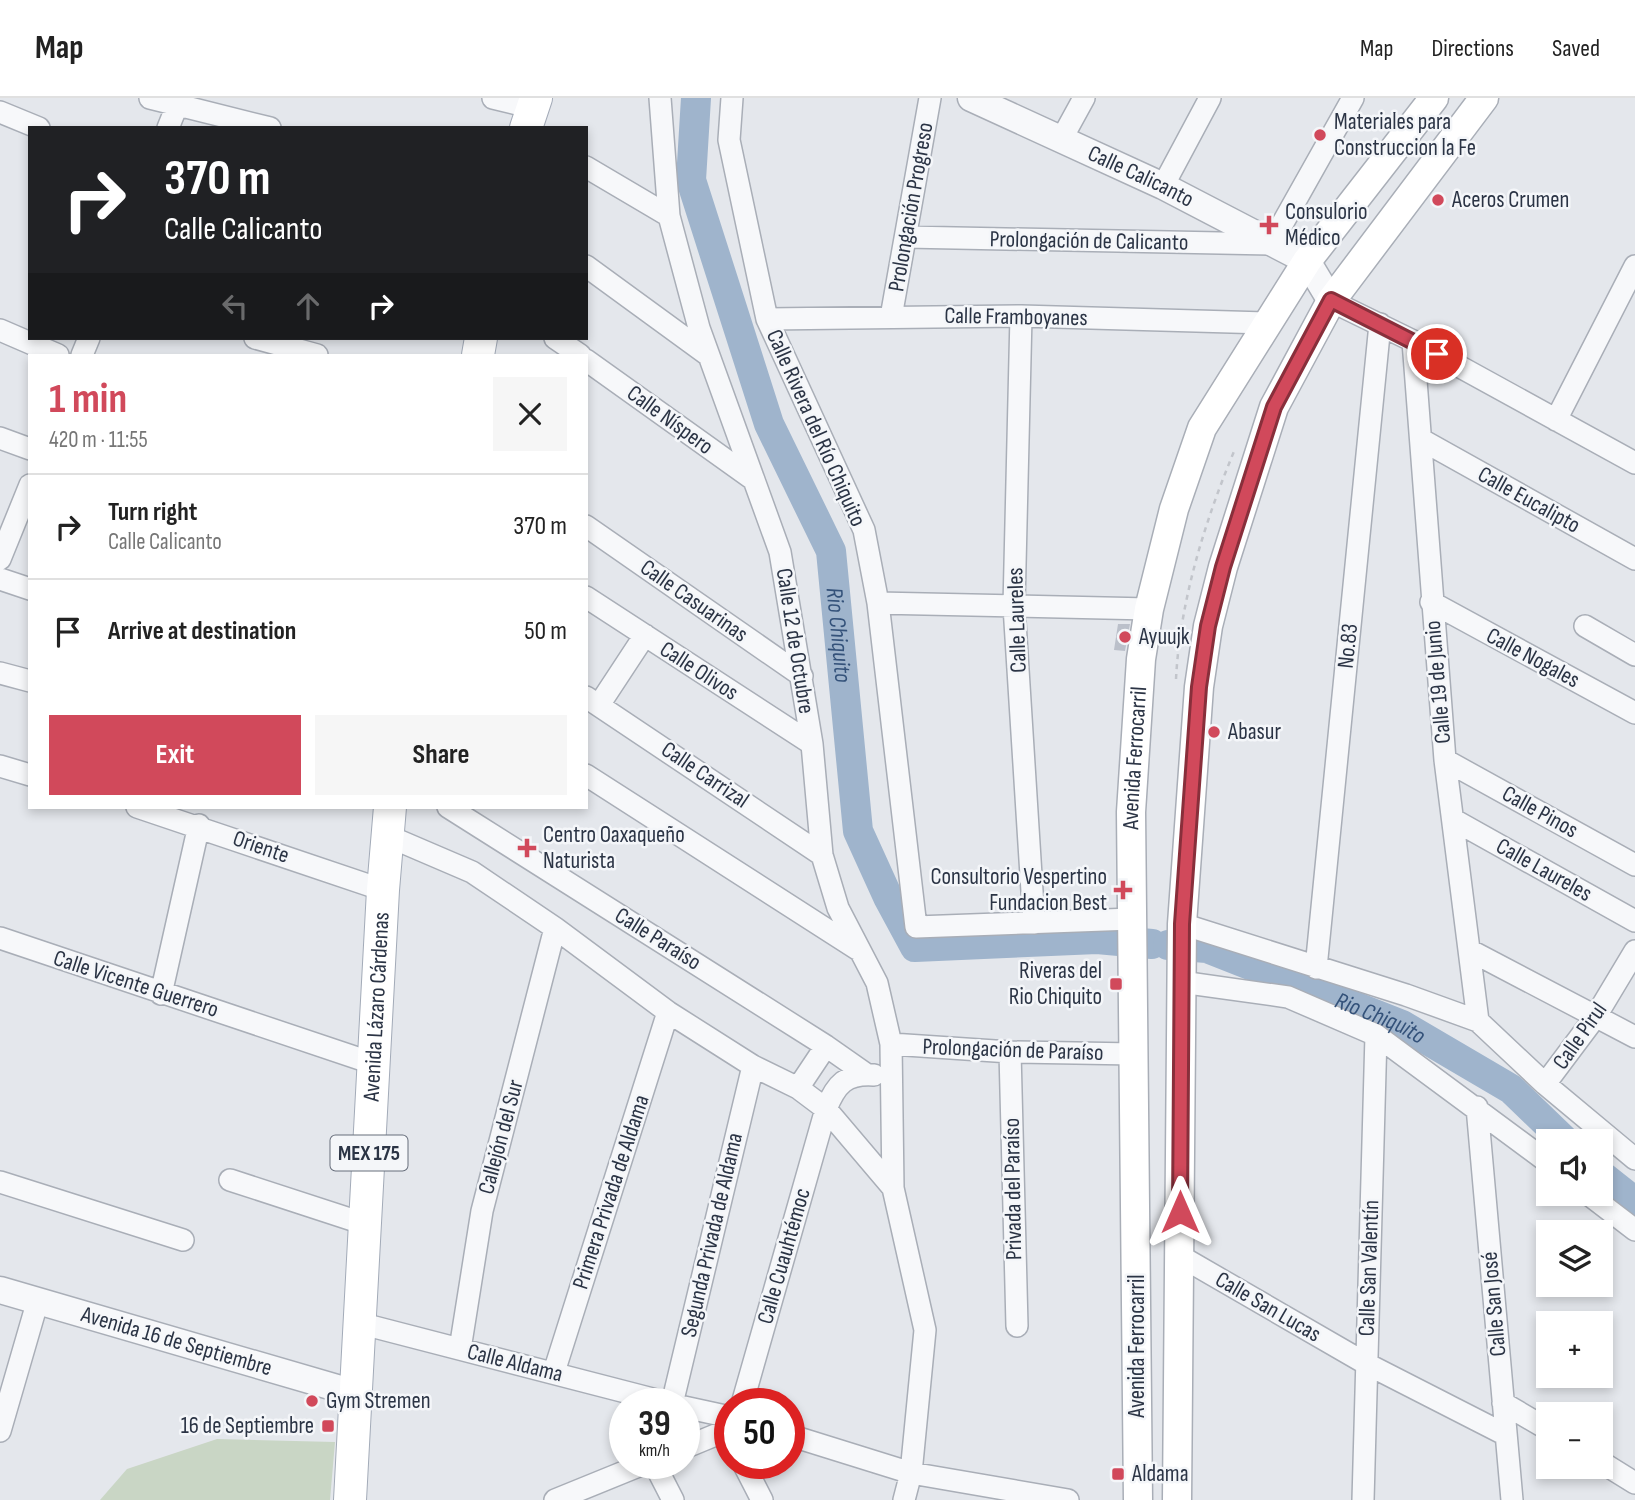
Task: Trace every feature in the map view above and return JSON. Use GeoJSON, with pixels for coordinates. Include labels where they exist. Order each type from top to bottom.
{"type":"FeatureCollection","features":[{"type":"Feature","properties":{"kind":"main road","name":"Avenida Ferrocarril"},"geometry":{"type":"LineString","coordinates":[[1138,1500],[1132,798],[1140,659],[1149,609],[1174,509],[1202,428],[1307,261],[1434,98]]}},
{"type":"Feature","properties":{"kind":"main road","name":"Avenida Ferrocarril"},"geometry":{"type":"LineString","coordinates":[[1177,1500],[1182,930],[1199,687],[1208,626],[1223,567],[1274,407],[1331,300],[1484,98]]}},
{"type":"Feature","properties":{"kind":"main road","name":"Avenida Lázaro Cárdenas"},"geometry":{"type":"LineString","coordinates":[[350,1500],[354,1393],[389,822]]}},
{"type":"Feature","properties":{"kind":"main road"},"geometry":{"type":"LineString","coordinates":[[1136,1170],[1180,1167]]}},
{"type":"Feature","properties":{"kind":"street"},"geometry":{"type":"LineString","coordinates":[[150,98],[179,101],[264,126]]}},
{"type":"Feature","properties":{"kind":"street"},"geometry":{"type":"LineString","coordinates":[[493,98],[532,111]]}},
{"type":"Feature","properties":{"kind":"street","name":"Calle 12 de Octubre"},"geometry":{"type":"LineString","coordinates":[[660,98],[669,216],[708,355],[780,552],[812,744],[822,855],[838,908],[877,983],[891,1044],[893,1188],[925,1330],[911,1473],[904,1500]]}},
{"type":"Feature","properties":{"kind":"street","name":"Calle Rivera del Río Chiquito"},"geometry":{"type":"LineString","coordinates":[[732,98],[729,140],[766,319],[864,530],[878,603],[916,927],[1034,923]]}},
{"type":"Feature","properties":{"kind":"street","name":"Prolongación Progreso"},"geometry":{"type":"LineString","coordinates":[[891,317],[930,98]]}},
{"type":"Feature","properties":{"kind":"street","name":"Calle Calicanto"},"geometry":{"type":"LineString","coordinates":[[971,98],[1163,186],[1307,261]]}},
{"type":"Feature","properties":{"kind":"street"},"geometry":{"type":"LineString","coordinates":[[1061,140],[1084,98]]}},
{"type":"Feature","properties":{"kind":"street"},"geometry":{"type":"LineString","coordinates":[[1163,186],[1210,98]]}},
{"type":"Feature","properties":{"kind":"street"},"geometry":{"type":"LineString","coordinates":[[1271,244],[1353,98]]}},
{"type":"Feature","properties":{"kind":"street"},"geometry":{"type":"LineString","coordinates":[[170,126],[179,101]]}},
{"type":"Feature","properties":{"kind":"street"},"geometry":{"type":"LineString","coordinates":[[0,112],[34,126]]}},
{"type":"Feature","properties":{"kind":"street"},"geometry":{"type":"LineString","coordinates":[[588,168],[669,216]]}},
{"type":"Feature","properties":{"kind":"street","name":"Prolongación de Calicanto"},"geometry":{"type":"LineString","coordinates":[[906,237],[1271,244]]}},
{"type":"Feature","properties":{"kind":"street"},"geometry":{"type":"LineString","coordinates":[[1307,261],[1331,300],[1413,341],[1635,463]]}},
{"type":"Feature","properties":{"kind":"street"},"geometry":{"type":"LineString","coordinates":[[1556,420],[1635,266]]}},
{"type":"Feature","properties":{"kind":"street"},"geometry":{"type":"LineString","coordinates":[[588,268],[708,355]]}},
{"type":"Feature","properties":{"kind":"street","name":"Calle Framboyanes"},"geometry":{"type":"LineString","coordinates":[[766,319],[1021,316],[1266,323]]}},
{"type":"Feature","properties":{"kind":"street","name":"Calle Laureles"},"geometry":{"type":"LineString","coordinates":[[1021,316],[1014,606],[1034,923]]}},
{"type":"Feature","properties":{"kind":"street","name":"No.83"},"geometry":{"type":"LineString","coordinates":[[1316,968],[1380,324]]}},
{"type":"Feature","properties":{"kind":"street"},"geometry":{"type":"LineString","coordinates":[[0,330],[56,354]]}},
{"type":"Feature","properties":{"kind":"street"},"geometry":{"type":"LineString","coordinates":[[262,340],[313,354]]}},
{"type":"Feature","properties":{"kind":"street"},"geometry":{"type":"LineString","coordinates":[[558,340],[579,354]]}},
{"type":"Feature","properties":{"kind":"street","name":"Calle 19 de Junio"},"geometry":{"type":"LineString","coordinates":[[1413,341],[1445,760],[1478,1021]]}},
{"type":"Feature","properties":{"kind":"street","name":"Calle Níspero"},"geometry":{"type":"LineString","coordinates":[[588,361],[754,480]]}},
{"type":"Feature","properties":{"kind":"street"},"geometry":{"type":"LineString","coordinates":[[0,438],[28,448]]}},
{"type":"Feature","properties":{"kind":"street","name":"Calle Eucalipto"},"geometry":{"type":"LineString","coordinates":[[1422,440],[1635,559]]}},
{"type":"Feature","properties":{"kind":"street"},"geometry":{"type":"LineString","coordinates":[[0,559],[21,533],[28,496]]}},
{"type":"Feature","properties":{"kind":"street","name":"Calle Casuarinas"},"geometry":{"type":"LineString","coordinates":[[588,527],[802,676]]}},
{"type":"Feature","properties":{"kind":"street"},"geometry":{"type":"LineString","coordinates":[[0,579],[28,588]]}},
{"type":"Feature","properties":{"kind":"street","name":"Calle Olivos"},"geometry":{"type":"LineString","coordinates":[[588,598],[812,744]]}},
{"type":"Feature","properties":{"kind":"street","name":"Calle Nogales"},"geometry":{"type":"LineString","coordinates":[[1431,602],[1635,713]]}},
{"type":"Feature","properties":{"kind":"street"},"geometry":{"type":"LineString","coordinates":[[878,603],[1149,609]]}},
{"type":"Feature","properties":{"kind":"street"},"geometry":{"type":"LineString","coordinates":[[1585,626],[1635,655]]}},
{"type":"Feature","properties":{"kind":"street"},"geometry":{"type":"LineString","coordinates":[[593,701],[645,635]]}},
{"type":"Feature","properties":{"kind":"street"},"geometry":{"type":"LineString","coordinates":[[0,673],[28,680]]}},
{"type":"Feature","properties":{"kind":"street","name":"Calle Carrizal"},"geometry":{"type":"LineString","coordinates":[[593,701],[822,855]]}},
{"type":"Feature","properties":{"kind":"street","name":"Calle Pinos"},"geometry":{"type":"LineString","coordinates":[[1445,760],[1635,865]]}},
{"type":"Feature","properties":{"kind":"street"},"geometry":{"type":"LineString","coordinates":[[0,766],[28,774]]}},
{"type":"Feature","properties":{"kind":"street"},"geometry":{"type":"LineString","coordinates":[[588,776],[858,949]]}},
{"type":"Feature","properties":{"kind":"street","name":"Oriente"},"geometry":{"type":"LineString","coordinates":[[145,809],[199,825],[383,890]]}},
{"type":"Feature","properties":{"kind":"street","name":"Calle Paraíso"},"geometry":{"type":"LineString","coordinates":[[451,809],[866,1074]]}},
{"type":"Feature","properties":{"kind":"street","name":"Calle Laureles"},"geometry":{"type":"LineString","coordinates":[[1454,820],[1635,921]]}},
{"type":"Feature","properties":{"kind":"street","name":"Calle 12 de Octubre"},"geometry":{"type":"LineString","coordinates":[[389,822],[472,872],[555,928],[668,1012],[753,1066],[798,1088],[826,1109],[893,1188]]}},
{"type":"Feature","properties":{"kind":"street"},"geometry":{"type":"LineString","coordinates":[[161,994],[199,825]]}},
{"type":"Feature","properties":{"kind":"street"},"geometry":{"type":"LineString","coordinates":[[1034,923],[1132,924]]}},
{"type":"Feature","properties":{"kind":"street","name":"Callejón del Sur"},"geometry":{"type":"LineString","coordinates":[[460,1349],[482,1211],[555,928]]}},
{"type":"Feature","properties":{"kind":"street"},"geometry":{"type":"LineString","coordinates":[[1182,930],[1406,995],[1478,1021],[1545,1084],[1635,1159]]}},
{"type":"Feature","properties":{"kind":"street","name":"Calle Vicente Guerrero"},"geometry":{"type":"LineString","coordinates":[[0,938],[161,994],[272,1027],[375,1064]]}},
{"type":"Feature","properties":{"kind":"street"},"geometry":{"type":"LineString","coordinates":[[1471,951],[1635,1037]]}},
{"type":"Feature","properties":{"kind":"street","name":"Calle Pirul"},"geometry":{"type":"LineString","coordinates":[[1545,1084],[1596,1016],[1635,951]]}},
{"type":"Feature","properties":{"kind":"street"},"geometry":{"type":"LineString","coordinates":[[1181,975],[1288,997],[1376,1035],[1536,1153]]}},
{"type":"Feature","properties":{"kind":"street","name":"Primera Privada de Aldama"},"geometry":{"type":"LineString","coordinates":[[554,1373],[668,1012]]}},
{"type":"Feature","properties":{"kind":"street","name":"Calle San Valentín"},"geometry":{"type":"LineString","coordinates":[[1363,1500],[1376,1035]]}},
{"type":"Feature","properties":{"kind":"street","name":"Prolongación de Paraíso"},"geometry":{"type":"LineString","coordinates":[[891,1044],[1010,1052],[1135,1054]]}},
{"type":"Feature","properties":{"kind":"street"},"geometry":{"type":"LineString","coordinates":[[798,1088],[826,1046]]}},
{"type":"Feature","properties":{"kind":"street","name":"Privada del Paraíso"},"geometry":{"type":"LineString","coordinates":[[1010,1052],[1017,1326]]}},
{"type":"Feature","properties":{"kind":"street","name":"Segunda Privada de Aldama"},"geometry":{"type":"LineString","coordinates":[[676,1388],[753,1066]]}},
{"type":"Feature","properties":{"kind":"street"},"geometry":{"type":"LineString","coordinates":[[866,1074],[890,1076]]}},
{"type":"Feature","properties":{"kind":"street","name":"Calle Cuauhtémoc"},"geometry":{"type":"LineString","coordinates":[[747,1388],[826,1109],[841,1081],[850,1076],[866,1074]]}},
{"type":"Feature","properties":{"kind":"street","name":"Calle San José"},"geometry":{"type":"LineString","coordinates":[[1476,1107],[1512,1500]]}},
{"type":"Feature","properties":{"kind":"street"},"geometry":{"type":"LineString","coordinates":[[230,1180],[365,1224]]}},
{"type":"Feature","properties":{"kind":"street"},"geometry":{"type":"LineString","coordinates":[[0,1182],[183,1240]]}},
{"type":"Feature","properties":{"kind":"street"},"geometry":{"type":"LineString","coordinates":[[1604,1206],[1635,1230]]}},
{"type":"Feature","properties":{"kind":"street","name":"Calle San Lucas"},"geometry":{"type":"LineString","coordinates":[[1180,1256],[1365,1363],[1506,1435]]}},
{"type":"Feature","properties":{"kind":"street","name":"Avenida 16 de Septiembre"},"geometry":{"type":"LineString","coordinates":[[0,1290],[354,1393]]}},
{"type":"Feature","properties":{"kind":"street"},"geometry":{"type":"LineString","coordinates":[[0,1431],[38,1300]]}},
{"type":"Feature","properties":{"kind":"street","name":"Calle Aldama"},"geometry":{"type":"LineString","coordinates":[[359,1323],[611,1388]]}},
{"type":"Feature","properties":{"kind":"street"},"geometry":{"type":"LineString","coordinates":[[1503,1403],[1536,1422]]}},
{"type":"Feature","properties":{"kind":"street"},"geometry":{"type":"LineString","coordinates":[[805,1440],[911,1473],[1068,1500]]}},
{"type":"Feature","properties":{"kind":"street"},"geometry":{"type":"LineString","coordinates":[[1613,1469],[1635,1483]]}},
{"type":"Feature","properties":{"kind":"street"},"geometry":{"type":"LineString","coordinates":[[555,1500],[584,1494],[614,1479]]}},
{"type":"Feature","properties":{"kind":"street"},"geometry":{"type":"LineString","coordinates":[[662,1479],[673,1500]]}},
{"type":"Feature","properties":{"kind":"street"},"geometry":{"type":"LineString","coordinates":[[751,1479],[762,1500]]}},
{"type":"Feature","properties":{"kind":"path"},"geometry":{"type":"LineString","coordinates":[[1175,687],[1178,646],[1194,567],[1221,483],[1237,446]]}},
{"type":"Feature","properties":{"kind":"green space"},"geometry":{"type":"Polygon","coordinates":[[[217,1439],[335,1442],[330,1500],[100,1500],[127,1469],[217,1439]]]}},
{"type":"Feature","properties":{"kind":"building","name":"Ayuujk"},"geometry":{"type":"Polygon","coordinates":[[[1118,624],[1130,624],[1125,651],[1114,650],[1118,624]]]}},
{"type":"Feature","properties":{"kind":"waterway","name":"Rio Chiquito"},"geometry":{"type":"LineString","coordinates":[[696,98],[691,180],[769,424],[831,551],[858,831],[888,897],[915,947],[1097,939],[1152,944]]}},
{"type":"Feature","properties":{"kind":"waterway","name":"Rio Chiquito"},"geometry":{"type":"LineString","coordinates":[[1168,945],[1207,948],[1402,1025],[1511,1089],[1553,1129]]}},
{"type":"Feature","properties":{"kind":"waterway","name":"Rio Chiquito"},"geometry":{"type":"LineString","coordinates":[[1613,1185],[1635,1202]]}},
{"type":"Feature","properties":{"kind":"place","name":"Materiales para Construccion la Fe"},"geometry":{"type":"Point","coordinates":[1320,135]}},
{"type":"Feature","properties":{"kind":"place","name":"Aceros Crumen"},"geometry":{"type":"Point","coordinates":[1438,200]}},
{"type":"Feature","properties":{"kind":"place","name":"Consulorio Médico"},"geometry":{"type":"Point","coordinates":[1269,225]}},
{"type":"Feature","properties":{"kind":"place","name":"Ayuujk"},"geometry":{"type":"Point","coordinates":[1125,637]}},
{"type":"Feature","properties":{"kind":"place","name":"Abasur"},"geometry":{"type":"Point","coordinates":[1214,732]}},
{"type":"Feature","properties":{"kind":"place","name":"Centro Oaxaqueño Naturista"},"geometry":{"type":"Point","coordinates":[527,848]}},
{"type":"Feature","properties":{"kind":"place","name":"Consultorio Vespertino Fundacion Best"},"geometry":{"type":"Point","coordinates":[1123,890]}},
{"type":"Feature","properties":{"kind":"place","name":"Riveras del Rio Chiquito"},"geometry":{"type":"Point","coordinates":[1116,984]}},
{"type":"Feature","properties":{"kind":"place","name":"Gym Stremen"},"geometry":{"type":"Point","coordinates":[312,1401]}},
{"type":"Feature","properties":{"kind":"place","name":"16 de Septiembre"},"geometry":{"type":"Point","coordinates":[328,1426]}},
{"type":"Feature","properties":{"kind":"place","name":"Aldama"},"geometry":{"type":"Point","coordinates":[1118,1474]}},
{"type":"Feature","properties":{"kind":"route"},"geometry":{"type":"LineString","coordinates":[[1180,1212],[1182,924],[1199,687],[1208,626],[1223,567],[1274,407],[1331,300],[1437,354]]}}]}
